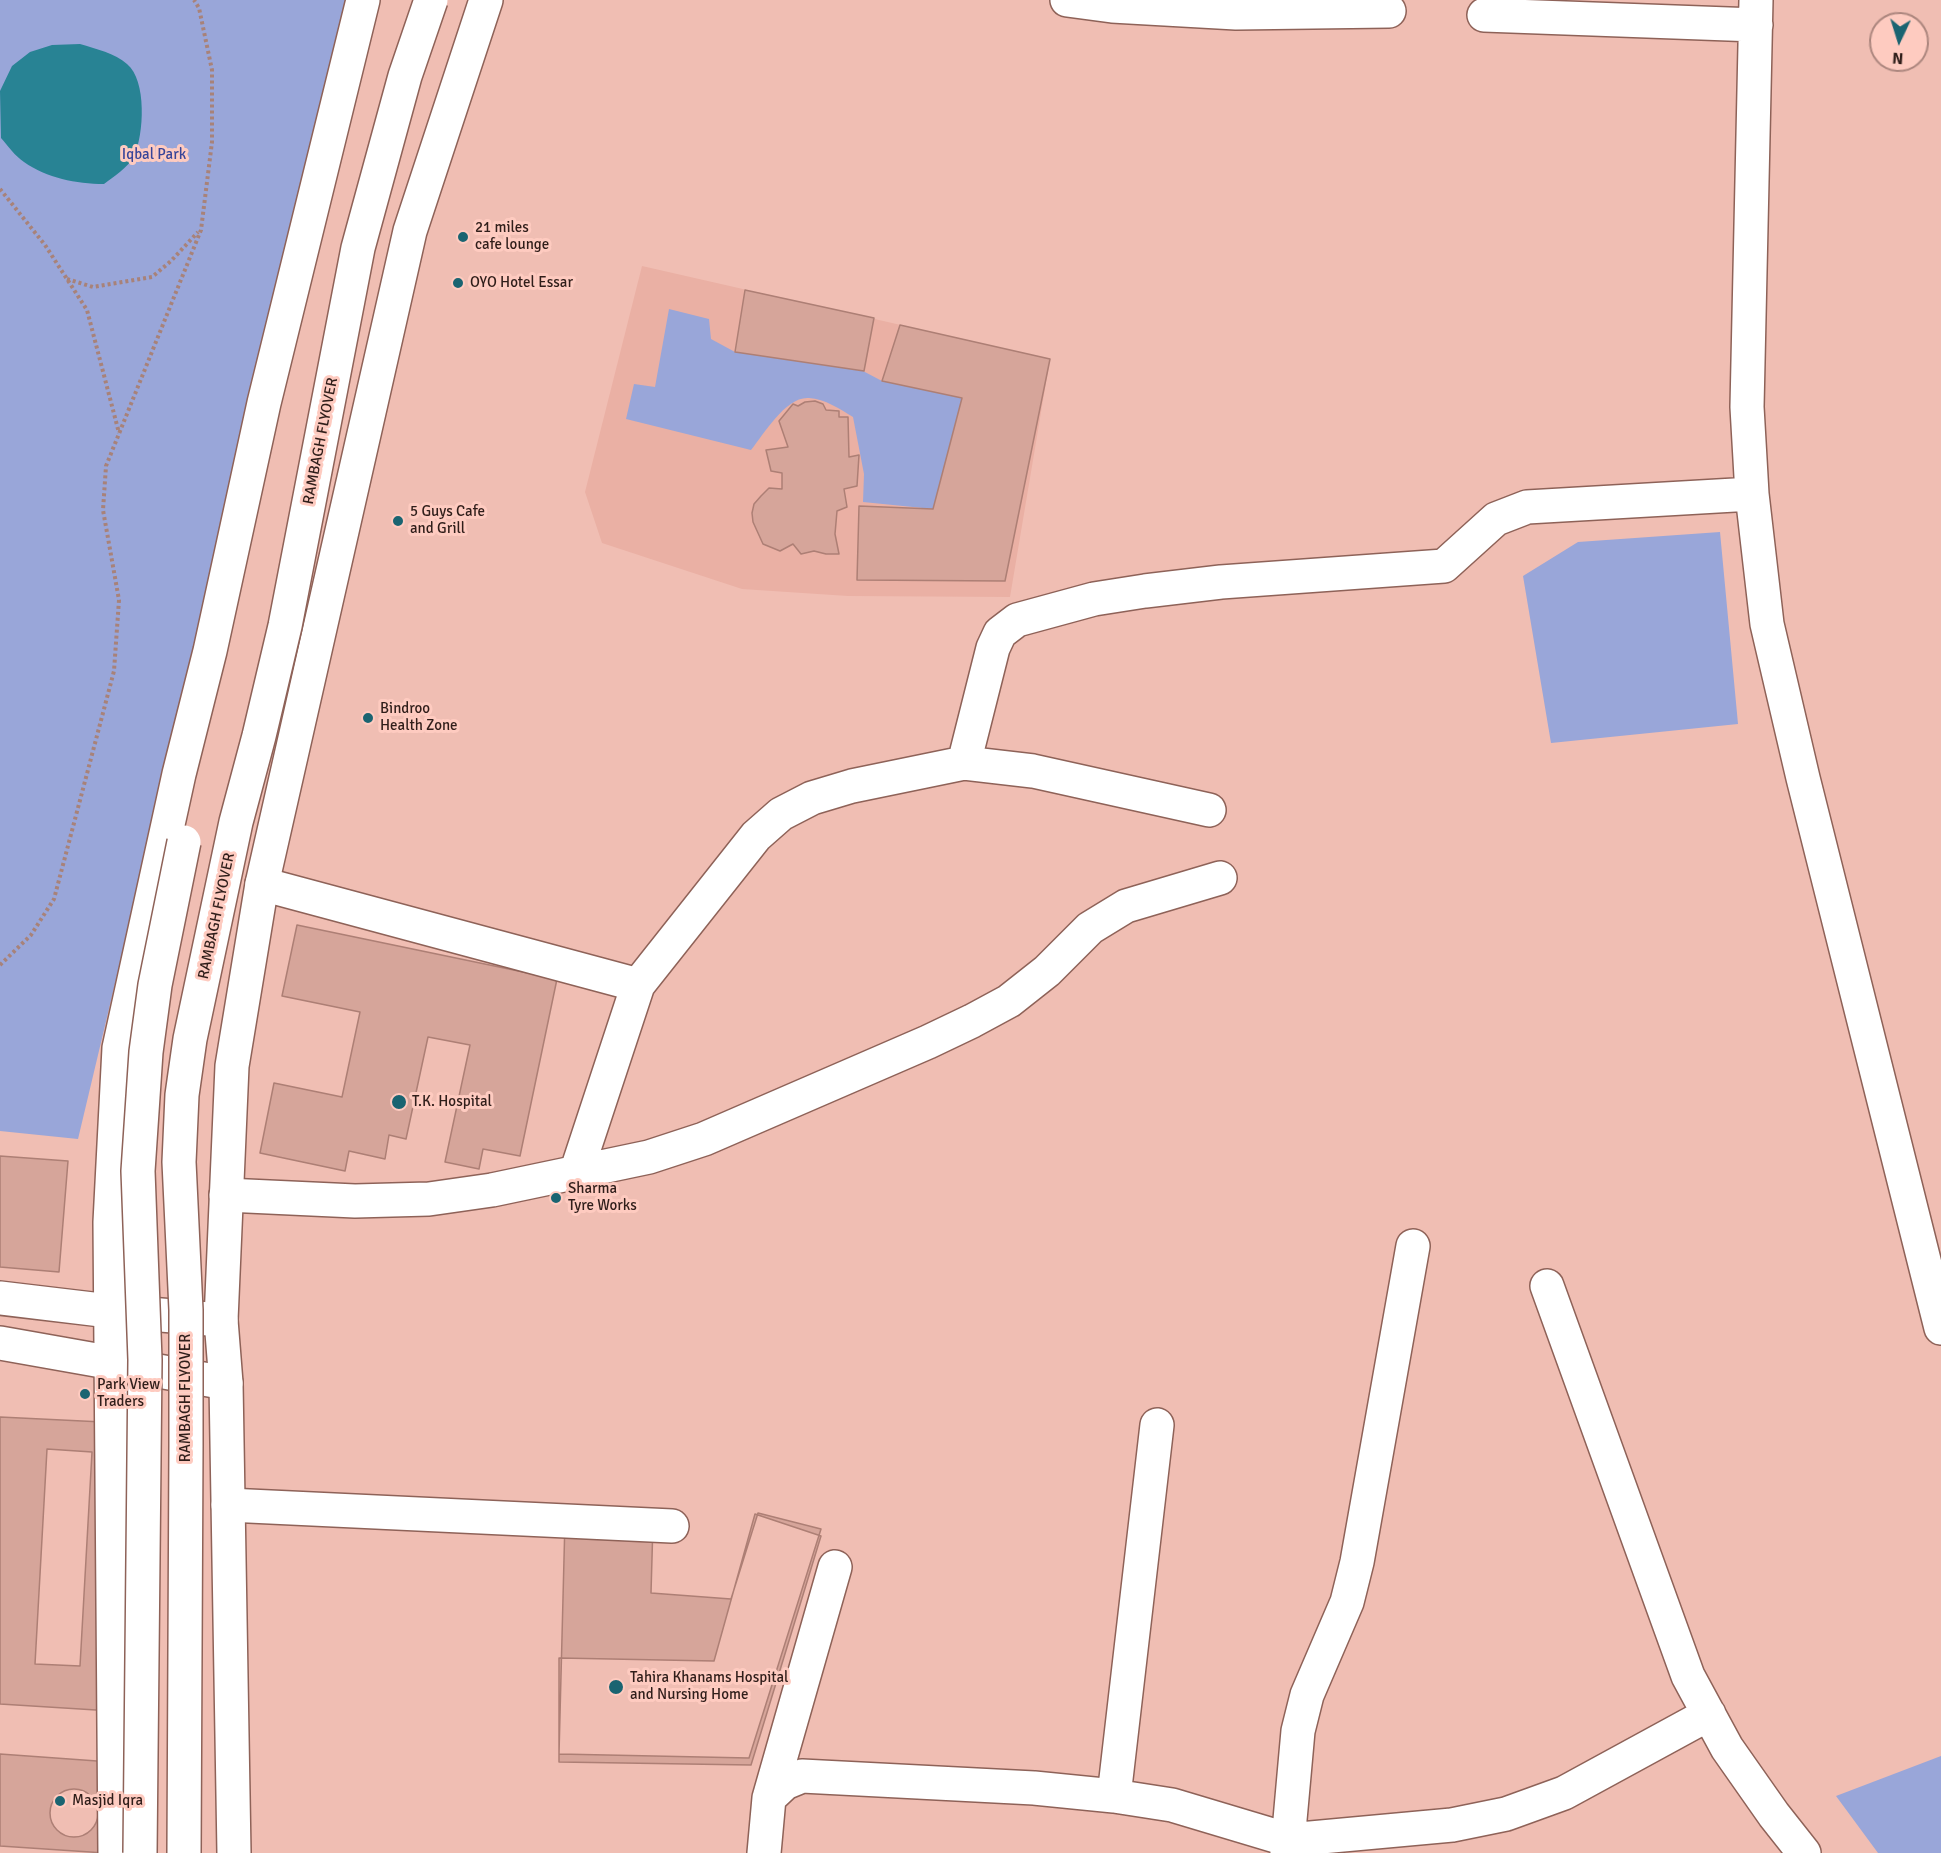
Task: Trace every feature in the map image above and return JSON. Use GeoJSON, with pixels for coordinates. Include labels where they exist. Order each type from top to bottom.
{"type":"FeatureCollection","features":[{"type":"Feature","properties":{"kind":"street"},"geometry":{"type":"LineString","coordinates":[[115,1853],[110,1222],[119,1048],[178,774],[210,651],[264,403],[363,0]]}},
{"type":"Feature","properties":{"kind":"street"},"geometry":{"type":"LineString","coordinates":[[140,1853],[145,1360],[138,1171],[146,1052],[155,985],[168,920],[228,655],[315,235],[361,68],[384,0]]}},
{"type":"Feature","properties":{"kind":"street","name":"RAMBAGH FLYOVER"},"geometry":{"type":"LineString","coordinates":[[184,1853],[186,1310],[179,1162],[183,1084],[190,1039],[236,822],[285,626],[358,248],[405,76],[431,0]]}},
{"type":"Feature","properties":{"kind":"street"},"geometry":{"type":"LineString","coordinates":[[234,1853],[226,1383],[221,1320],[232,1066],[262,884],[410,231],[486,0]]}},
{"type":"Feature","properties":{"kind":"street"},"geometry":{"type":"LineString","coordinates":[[1067,0],[1112,6],[1236,14],[1389,11]]}},
{"type":"Feature","properties":{"kind":"street"},"geometry":{"type":"LineString","coordinates":[[1484,15],[1756,13],[1747,407],[1752,494],[1767,624],[1941,1328]]}},
{"type":"Feature","properties":{"kind":"street"},"geometry":{"type":"LineString","coordinates":[[964,763],[993,648],[1000,633],[1017,620],[1094,599],[1145,591],[1221,582],[1444,566],[1496,519],[1527,507],[1752,494]]}},
{"type":"Feature","properties":{"kind":"street"},"geometry":{"type":"LineString","coordinates":[[576,1173],[638,985],[756,836],[781,814],[812,798],[852,786],[964,763],[1033,771],[1209,810]]}},
{"type":"Feature","properties":{"kind":"street"},"geometry":{"type":"LineString","coordinates":[[226,1195],[355,1201],[429,1198],[492,1190],[649,1157],[704,1139],[928,1042],[1010,1001],[1047,970],[1090,927],[1126,906],[1220,878]]}},
{"type":"Feature","properties":{"kind":"street"},"geometry":{"type":"LineString","coordinates":[[262,884],[638,985]]}},
{"type":"Feature","properties":{"kind":"street"},"geometry":{"type":"LineString","coordinates":[[1288,1847],[1298,1731],[1307,1695],[1347,1602],[1357,1562],[1413,1245]]}},
{"type":"Feature","properties":{"kind":"street"},"geometry":{"type":"LineString","coordinates":[[1547,1286],[1688,1677],[1734,1757],[1774,1815],[1804,1853]]}},
{"type":"Feature","properties":{"kind":"street"},"geometry":{"type":"LineString","coordinates":[[0,1298],[111,1311],[221,1320]]}},
{"type":"Feature","properties":{"kind":"street"},"geometry":{"type":"LineString","coordinates":[[0,1343],[226,1383]]}},
{"type":"Feature","properties":{"kind":"street"},"geometry":{"type":"LineString","coordinates":[[1114,1796],[1157,1425]]}},
{"type":"Feature","properties":{"kind":"street"},"geometry":{"type":"LineString","coordinates":[[228,1505],[672,1527]]}},
{"type":"Feature","properties":{"kind":"street"},"geometry":{"type":"LineString","coordinates":[[764,1853],[769,1798],[835,1567]]}},
{"type":"Feature","properties":{"kind":"street"},"geometry":{"type":"LineString","coordinates":[[769,1798],[785,1783],[802,1776],[1034,1788],[1114,1796],[1172,1805],[1288,1847],[1452,1825],[1506,1814],[1564,1794],[1708,1714]]}},
{"type":"Feature","properties":{"kind":"path"},"geometry":{"type":"LineString","coordinates":[[0,965],[31,935],[54,899],[114,671],[119,600],[103,510],[106,466],[201,230],[212,142],[212,70],[200,8],[194,0]]}},
{"type":"Feature","properties":{"kind":"path"},"geometry":{"type":"LineString","coordinates":[[0,189],[45,245],[87,310],[119,434]]}},
{"type":"Feature","properties":{"kind":"path"},"geometry":{"type":"LineString","coordinates":[[67,279],[93,287],[152,277],[201,230]]}},
{"type":"Feature","properties":{"kind":"shaded area"},"geometry":{"type":"Polygon","coordinates":[[[80,44],[111,54],[127,64],[138,82],[141,95],[140,135],[134,156],[125,168],[104,184],[72,181],[33,168],[21,160],[1,138],[0,91],[12,66],[30,52],[52,45],[80,44]]]}},
{"type":"Feature","properties":{"kind":"shaded area"},"geometry":{"type":"Polygon","coordinates":[[[642,266],[1050,359],[1010,597],[848,596],[742,589],[602,543],[585,492],[642,266]]]}},
{"type":"Feature","properties":{"kind":"green space","name":"Iqbal Park"},"geometry":{"type":"Polygon","coordinates":[[[0,0],[349,0],[78,1139],[0,1131],[0,0]]]}},
{"type":"Feature","properties":{"kind":"green space"},"geometry":{"type":"Polygon","coordinates":[[[669,309],[709,319],[711,339],[735,352],[863,371],[882,381],[962,398],[933,509],[863,502],[864,474],[853,417],[821,400],[809,398],[792,403],[776,417],[751,450],[626,419],[634,384],[655,387],[669,309]]]}},
{"type":"Feature","properties":{"kind":"green space"},"geometry":{"type":"Polygon","coordinates":[[[1720,532],[1738,724],[1551,743],[1523,576],[1578,542],[1720,532]]]}},
{"type":"Feature","properties":{"kind":"green space"},"geometry":{"type":"Polygon","coordinates":[[[1941,1756],[1941,1853],[1878,1853],[1836,1796],[1941,1756]]]}},
{"type":"Feature","properties":{"kind":"building"},"geometry":{"type":"Polygon","coordinates":[[[745,290],[874,318],[864,371],[735,352],[745,290]]]}},
{"type":"Feature","properties":{"kind":"building"},"geometry":{"type":"Polygon","coordinates":[[[900,325],[1050,359],[1005,581],[857,580],[859,506],[933,509],[962,398],[882,381],[900,325]]]}},
{"type":"Feature","properties":{"kind":"building"},"geometry":{"type":"Polygon","coordinates":[[[815,401],[823,404],[826,410],[839,411],[839,417],[848,417],[849,457],[859,455],[857,486],[844,489],[847,507],[837,511],[835,534],[839,554],[814,551],[801,554],[793,544],[780,551],[763,544],[753,522],[754,504],[761,496],[769,488],[782,489],[782,473],[771,471],[766,450],[788,447],[779,421],[793,404],[798,406],[805,402],[815,401]]]}},
{"type":"Feature","properties":{"kind":"building"},"geometry":{"type":"Polygon","coordinates":[[[297,925],[557,979],[520,1156],[483,1149],[479,1169],[445,1162],[470,1045],[428,1037],[406,1139],[389,1135],[385,1159],[349,1151],[345,1171],[260,1153],[274,1083],[342,1097],[360,1012],[282,996],[297,925]]]}},
{"type":"Feature","properties":{"kind":"building"},"geometry":{"type":"Polygon","coordinates":[[[0,1156],[68,1161],[59,1272],[0,1267],[0,1156]]]}},
{"type":"Feature","properties":{"kind":"building"},"geometry":{"type":"Polygon","coordinates":[[[0,1417],[144,1424],[128,1712],[0,1704],[0,1417]],[[47,1449],[35,1664],[80,1666],[92,1452],[47,1449]]]}},
{"type":"Feature","properties":{"kind":"building"},"geometry":{"type":"Polygon","coordinates":[[[758,1513],[821,1529],[749,1758],[559,1754],[565,1520],[653,1523],[651,1593],[731,1599],[758,1513]]]}},
{"type":"Feature","properties":{"kind":"building"},"geometry":{"type":"Polygon","coordinates":[[[755,1514],[821,1536],[751,1765],[559,1762],[559,1658],[714,1661],[755,1514]]]}},
{"type":"Feature","properties":{"kind":"building"},"geometry":{"type":"Polygon","coordinates":[[[0,1754],[111,1762],[105,1853],[0,1846],[0,1754]]]}},
{"type":"Feature","properties":{"kind":"building"},"geometry":{"type":"Polygon","coordinates":[[[74,1789],[91,1796],[98,1813],[91,1830],[74,1837],[57,1830],[50,1813],[57,1796],[74,1789]]]}},
{"type":"Feature","properties":{"kind":"place","name":"21 miles cafe lounge"},"geometry":{"type":"Point","coordinates":[463,237]}},
{"type":"Feature","properties":{"kind":"place","name":"OYO Hotel Essar"},"geometry":{"type":"Point","coordinates":[458,283]}},
{"type":"Feature","properties":{"kind":"place","name":"5 Guys Cafe and Grill"},"geometry":{"type":"Point","coordinates":[398,521]}},
{"type":"Feature","properties":{"kind":"place","name":"Bindroo Health Zone"},"geometry":{"type":"Point","coordinates":[368,718]}},
{"type":"Feature","properties":{"kind":"place","name":"T.K. Hospital"},"geometry":{"type":"Point","coordinates":[399,1102]}},
{"type":"Feature","properties":{"kind":"place","name":"Sharma Tyre Works"},"geometry":{"type":"Point","coordinates":[556,1198]}},
{"type":"Feature","properties":{"kind":"place","name":"Park View Traders"},"geometry":{"type":"Point","coordinates":[85,1394]}},
{"type":"Feature","properties":{"kind":"place","name":"Tahira Khanams Hospital and Nursing Home"},"geometry":{"type":"Point","coordinates":[616,1687]}},
{"type":"Feature","properties":{"kind":"place","name":"Masjid Iqra"},"geometry":{"type":"Point","coordinates":[60,1801]}}]}
